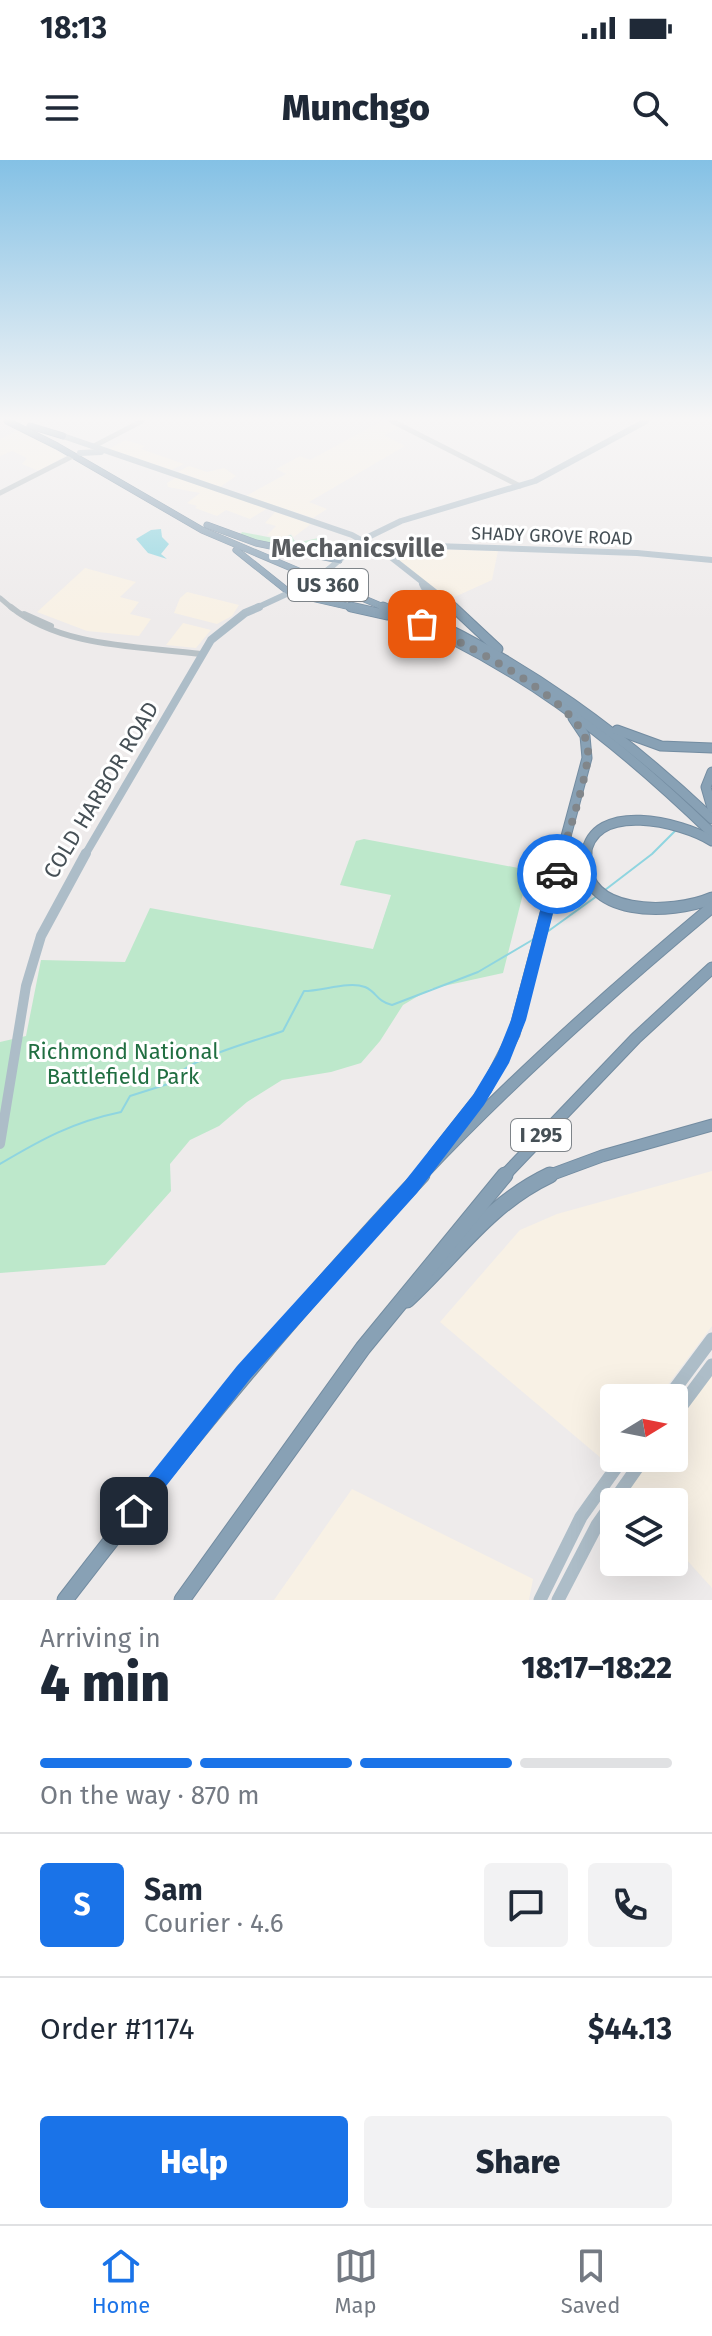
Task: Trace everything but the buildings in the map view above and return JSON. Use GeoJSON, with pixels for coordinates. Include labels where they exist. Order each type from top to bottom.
{"type":"FeatureCollection","features":[{"type":"Feature","properties":{"kind":"highway","name":"US 360"},"geometry":{"type":"LineString","coordinates":[[126,488],[193,526],[464,644],[553,693],[634,749],[712,819]]}},
{"type":"Feature","properties":{"kind":"highway","name":"US 360"},"geometry":{"type":"LineString","coordinates":[[137,488],[207,525],[451,629],[542,680],[712,833]]}},
{"type":"Feature","properties":{"kind":"highway"},"geometry":{"type":"LineString","coordinates":[[207,525],[256,543],[339,560]]}},
{"type":"Feature","properties":{"kind":"highway"},"geometry":{"type":"LineString","coordinates":[[193,526],[240,552],[290,593],[405,620],[464,644]]}},
{"type":"Feature","properties":{"kind":"highway"},"geometry":{"type":"LineString","coordinates":[[446,601],[495,647],[542,680]]}},
{"type":"Feature","properties":{"kind":"highway"},"geometry":{"type":"LineString","coordinates":[[411,1187],[478,1100],[503,1058],[519,1020],[587,758],[587,742],[572,717],[508,668]]}},
{"type":"Feature","properties":{"kind":"highway"},"geometry":{"type":"LineString","coordinates":[[553,693],[634,738],[661,746],[712,748]]}},
{"type":"Feature","properties":{"kind":"highway"},"geometry":{"type":"LineString","coordinates":[[712,772],[706,787],[712,808]]}},
{"type":"Feature","properties":{"kind":"highway"},"geometry":{"type":"LineString","coordinates":[[712,841],[690,828],[668,822],[646,819],[622,822],[601,831],[591,840],[585,857],[589,873],[598,887],[618,901],[647,911],[670,912],[712,898]]}},
{"type":"Feature","properties":{"kind":"highway","name":"I 295"},"geometry":{"type":"LineString","coordinates":[[65,1600],[244,1373],[411,1187],[573,1026],[712,907]]}},
{"type":"Feature","properties":{"kind":"highway","name":"I 295"},"geometry":{"type":"LineString","coordinates":[[182,1600],[268,1476],[453,1234],[557,1118],[633,1040],[712,968]]}},
{"type":"Feature","properties":{"kind":"highway"},"geometry":{"type":"LineString","coordinates":[[387,1317],[426,1284],[480,1221],[527,1186],[575,1166],[712,1125]]}},
{"type":"Feature","properties":{"kind":"main road"},"geometry":{"type":"LineString","coordinates":[[213,488],[362,540],[394,559],[446,601]]}},
{"type":"Feature","properties":{"kind":"main road","name":"COLD HARBOR ROAD"},"geometry":{"type":"LineString","coordinates":[[0,1142],[26,986],[41,936],[81,858],[169,716],[211,640],[235,619],[306,585],[362,540],[406,519],[512,488]]}},
{"type":"Feature","properties":{"kind":"main road","name":"SHADY GROVE ROAD"},"geometry":{"type":"LineString","coordinates":[[394,559],[417,548],[444,546],[637,553],[712,560]]}},
{"type":"Feature","properties":{"kind":"main road"},"geometry":{"type":"LineString","coordinates":[[421,581],[427,597],[434,603],[446,601]]}},
{"type":"Feature","properties":{"kind":"main road"},"geometry":{"type":"LineString","coordinates":[[678,1384],[712,1339]]}},
{"type":"Feature","properties":{"kind":"main road"},"geometry":{"type":"LineString","coordinates":[[688,1397],[712,1365]]}},
{"type":"Feature","properties":{"kind":"main road"},"geometry":{"type":"LineString","coordinates":[[540,1600],[581,1517],[613,1472]]}},
{"type":"Feature","properties":{"kind":"main road"},"geometry":{"type":"LineString","coordinates":[[558,1600],[592,1533],[634,1472]]}},
{"type":"Feature","properties":{"kind":"street"},"geometry":{"type":"LineString","coordinates":[[0,598],[37,625],[78,638],[201,654]]}},
{"type":"Feature","properties":{"kind":"shaded area"},"geometry":{"type":"Polygon","coordinates":[[[174,488],[210,488],[268,508],[250,519],[226,510],[217,516],[187,503],[200,493],[174,488]]]}},
{"type":"Feature","properties":{"kind":"shaded area"},"geometry":{"type":"Polygon","coordinates":[[[260,488],[333,488],[309,502],[327,509],[313,518],[246,496],[260,488]]]}},
{"type":"Feature","properties":{"kind":"shaded area"},"geometry":{"type":"Polygon","coordinates":[[[275,512],[311,524],[294,537],[291,534],[279,539],[267,535],[276,526],[265,523],[275,512]]]}},
{"type":"Feature","properties":{"kind":"shaded area"},"geometry":{"type":"Polygon","coordinates":[[[420,549],[498,551],[492,580],[448,600],[397,560],[420,549]]]}},
{"type":"Feature","properties":{"kind":"shaded area"},"geometry":{"type":"Polygon","coordinates":[[[85,568],[136,582],[120,597],[139,602],[130,614],[151,619],[139,636],[87,631],[37,612],[85,568]]]}},
{"type":"Feature","properties":{"kind":"shaded area"},"geometry":{"type":"Polygon","coordinates":[[[187,592],[239,605],[232,616],[217,624],[174,613],[180,598],[187,592]]]}},
{"type":"Feature","properties":{"kind":"shaded area"},"geometry":{"type":"Polygon","coordinates":[[[183,623],[211,630],[196,648],[166,645],[183,623]]]}},
{"type":"Feature","properties":{"kind":"shaded area"},"geometry":{"type":"Polygon","coordinates":[[[712,1171],[712,1326],[668,1384],[600,1384],[600,1457],[440,1322],[520,1230],[557,1214],[712,1171]]]}},
{"type":"Feature","properties":{"kind":"shaded area"},"geometry":{"type":"Polygon","coordinates":[[[712,1365],[712,1588],[688,1561],[688,1488],[623,1488],[634,1472],[688,1472],[688,1397],[712,1365]]]}},
{"type":"Feature","properties":{"kind":"shaded area"},"geometry":{"type":"Polygon","coordinates":[[[352,1489],[533,1579],[529,1600],[274,1600],[352,1489]]]}},
{"type":"Feature","properties":{"kind":"green space"},"geometry":{"type":"Polygon","coordinates":[[[242,532],[278,539],[291,535],[296,543],[318,538],[313,547],[342,552],[320,554],[292,550],[240,535],[242,532]]]}},
{"type":"Feature","properties":{"kind":"green space","name":"Richmond National Battlefield Park"},"geometry":{"type":"Polygon","coordinates":[[[364,839],[529,870],[503,973],[430,989],[403,1005],[380,1041],[361,1063],[331,1072],[282,1080],[247,1102],[219,1126],[190,1140],[170,1164],[171,1191],[105,1265],[0,1273],[0,1042],[26,1036],[41,960],[125,962],[150,908],[373,949],[391,895],[340,885],[356,841],[364,839]]]}},
{"type":"Feature","properties":{"kind":"water"},"geometry":{"type":"Polygon","coordinates":[[[161,529],[162,537],[169,544],[161,554],[167,559],[148,553],[136,539],[151,530],[161,529]]]}},
{"type":"Feature","properties":{"kind":"waterway"},"geometry":{"type":"LineString","coordinates":[[605,890],[652,854],[676,830]]}},
{"type":"Feature","properties":{"kind":"waterway"},"geometry":{"type":"LineString","coordinates":[[547,932],[597,896]]}},
{"type":"Feature","properties":{"kind":"waterway"},"geometry":{"type":"LineString","coordinates":[[0,1164],[58,1132],[121,1112],[130,1096],[171,1083],[189,1066],[283,1031],[304,991],[359,985],[392,1005],[478,972],[534,939]]}},
{"type":"Feature","properties":{"kind":"way so far"},"geometry":{"type":"LineString","coordinates":[[422,624],[508,668],[576,720],[582,730],[587,742],[587,758],[557,874]]}},
{"type":"Feature","properties":{"kind":"district","name":"Mechanicsville"},"geometry":{"type":"Point","coordinates":[358,548]}},
{"type":"Feature","properties":{"kind":"route"},"geometry":{"type":"LineString","coordinates":[[134,1511],[244,1373],[411,1187],[478,1100],[503,1058],[519,1020],[557,874]]}}]}
